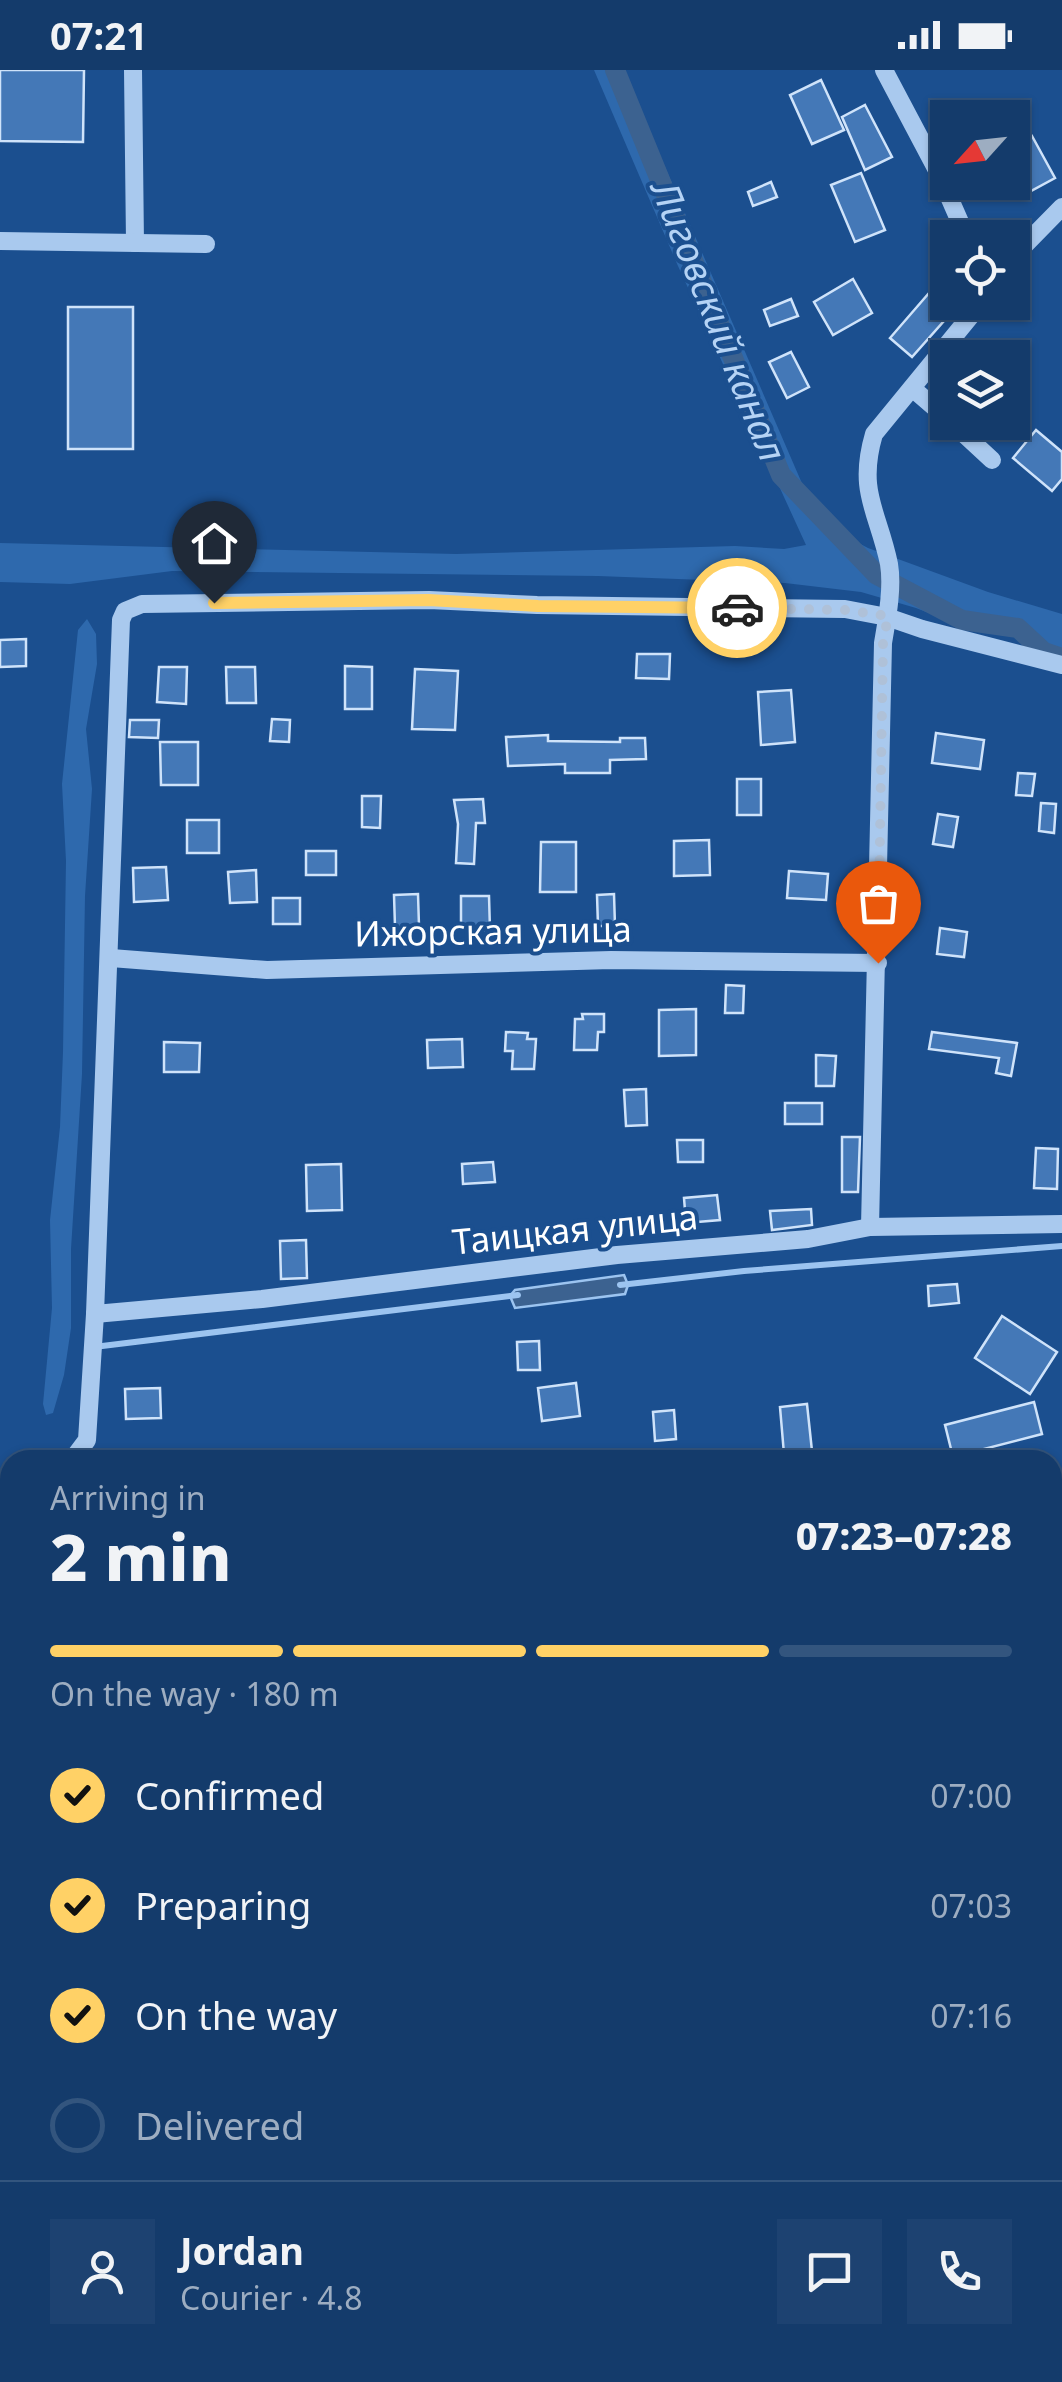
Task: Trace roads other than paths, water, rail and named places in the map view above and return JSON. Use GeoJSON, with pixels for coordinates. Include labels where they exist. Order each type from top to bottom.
{"type":"FeatureCollection","features":[{"type":"Feature","properties":{"kind":"street"},"geometry":{"type":"LineString","coordinates":[[133,70],[135,242]]}},
{"type":"Feature","properties":{"kind":"street"},"geometry":{"type":"LineString","coordinates":[[884,70],[959,220]]}},
{"type":"Feature","properties":{"kind":"street"},"geometry":{"type":"LineString","coordinates":[[1030,240],[1062,207]]}},
{"type":"Feature","properties":{"kind":"street"},"geometry":{"type":"LineString","coordinates":[[0,241],[206,244]]}},
{"type":"Feature","properties":{"kind":"street"},"geometry":{"type":"LineString","coordinates":[[870,1227],[883,643],[890,567],[866,487],[868,455],[874,434],[967,320]]}},
{"type":"Feature","properties":{"kind":"street"},"geometry":{"type":"LineString","coordinates":[[912,388],[930,404]]}},
{"type":"Feature","properties":{"kind":"street"},"geometry":{"type":"LineString","coordinates":[[970,440],[992,460]]}},
{"type":"Feature","properties":{"kind":"street"},"geometry":{"type":"LineString","coordinates":[[80,1450],[87,1440],[95,1314],[125,611],[142,604],[428,600],[538,606],[845,610],[888,616],[922,629],[1062,665]]}},
{"type":"Feature","properties":{"kind":"street","name":"Ижорская улица"},"geometry":{"type":"LineString","coordinates":[[111,958],[267,970],[611,960],[878,963]]}},
{"type":"Feature","properties":{"kind":"street","name":"Таицкая улица"},"geometry":{"type":"LineString","coordinates":[[95,1314],[262,1299],[617,1255],[808,1239],[870,1227],[1062,1224]]}},
{"type":"Feature","properties":{"kind":"waterway","name":"Лиговский канал"},"geometry":{"type":"LineString","coordinates":[[615,70],[781,475],[877,575],[962,620],[1018,628],[1044,652],[1062,658]]}},
{"type":"Feature","properties":{"kind":"waterway"},"geometry":{"type":"LineString","coordinates":[[620,1285],[744,1271],[1062,1246]]}},
{"type":"Feature","properties":{"kind":"waterway"},"geometry":{"type":"LineString","coordinates":[[94,1347],[518,1295]]}}]}
